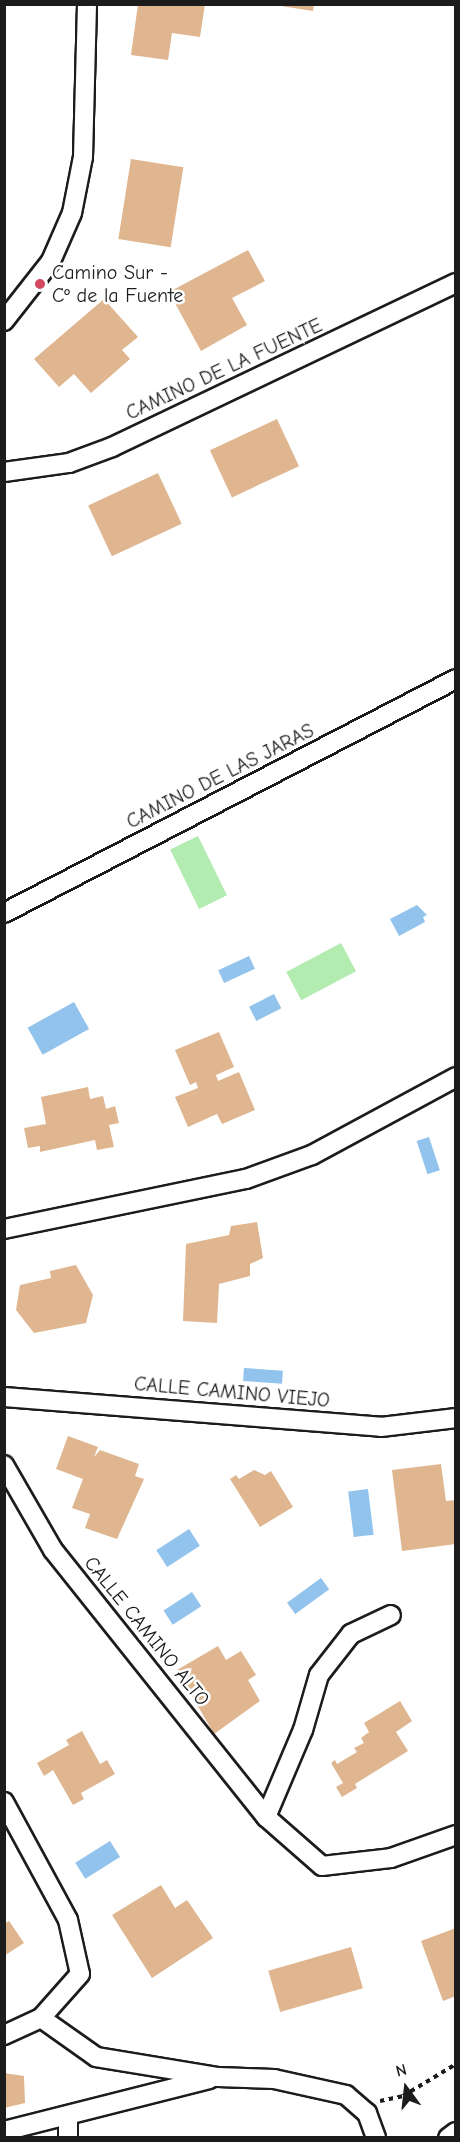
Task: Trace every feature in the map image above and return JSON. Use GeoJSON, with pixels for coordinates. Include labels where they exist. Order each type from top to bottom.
{"type":"FeatureCollection","features":[{"type":"Feature","properties":{"kind":"street"},"geometry":{"type":"LineString","coordinates":[[4,321],[51,261],[72,213],[85,134],[87,4]]}},
{"type":"Feature","properties":{"kind":"street","name":"CAMINO DE LA FUENTE"},"geometry":{"type":"LineString","coordinates":[[4,472],[69,463],[112,447],[456,283]]}},
{"type":"Feature","properties":{"kind":"street","name":"CAMINO DE LAS JARAS"},"geometry":{"type":"LineString","coordinates":[[4,913],[456,679]]}},
{"type":"Feature","properties":{"kind":"street"},"geometry":{"type":"LineString","coordinates":[[4,1229],[246,1179],[312,1155],[456,1077]]}},
{"type":"Feature","properties":{"kind":"street","name":"CALLE CAMINO VIEJO"},"geometry":{"type":"LineString","coordinates":[[4,1396],[359,1426],[456,1418]]}},
{"type":"Feature","properties":{"kind":"street","name":"CALLE CAMINO ALTO"},"geometry":{"type":"LineString","coordinates":[[4,1465],[53,1550],[267,1817],[322,1866],[391,1858],[456,1835]]}},
{"type":"Feature","properties":{"kind":"street"},"geometry":{"type":"LineString","coordinates":[[267,1817],[303,1730],[319,1676],[351,1634],[391,1615]]}},
{"type":"Feature","properties":{"kind":"street"},"geometry":{"type":"LineString","coordinates":[[4,1802],[68,1920],[80,1974],[41,2018],[4,2035]]}},
{"type":"Feature","properties":{"kind":"street"},"geometry":{"type":"LineString","coordinates":[[41,2018],[96,2057],[218,2077],[274,2079],[346,2095],[367,2114],[376,2138]]}},
{"type":"Feature","properties":{"kind":"street"},"geometry":{"type":"LineString","coordinates":[[4,2131],[218,2077]]}},
{"type":"Feature","properties":{"kind":"street"},"geometry":{"type":"LineString","coordinates":[[68,2115],[68,2138]]}},
{"type":"Feature","properties":{"kind":"street"},"geometry":{"type":"LineString","coordinates":[[448,2138],[456,2132]]}},
{"type":"Feature","properties":{"kind":"path"},"geometry":{"type":"LineString","coordinates":[[359,2105],[403,2096],[456,2064]]}},
{"type":"Feature","properties":{"kind":"green space"},"geometry":{"type":"Polygon","coordinates":[[[198,836],[227,895],[199,909],[170,850],[198,836]]]}},
{"type":"Feature","properties":{"kind":"green space"},"geometry":{"type":"Polygon","coordinates":[[[341,943],[356,971],[301,1000],[286,972],[341,943]]]}},
{"type":"Feature","properties":{"kind":"water"},"geometry":{"type":"Polygon","coordinates":[[[417,905],[427,915],[423,917],[425,922],[399,936],[390,919],[417,905]]]}},
{"type":"Feature","properties":{"kind":"water"},"geometry":{"type":"Polygon","coordinates":[[[249,956],[255,969],[224,983],[218,970],[249,956]]]}},
{"type":"Feature","properties":{"kind":"water"},"geometry":{"type":"Polygon","coordinates":[[[274,994],[281,1008],[256,1021],[249,1007],[274,994]]]}},
{"type":"Feature","properties":{"kind":"water"},"geometry":{"type":"Polygon","coordinates":[[[74,1002],[89,1029],[43,1055],[28,1028],[74,1002]]]}},
{"type":"Feature","properties":{"kind":"water"},"geometry":{"type":"Polygon","coordinates":[[[429,1137],[440,1170],[427,1174],[417,1141],[429,1137]]]}},
{"type":"Feature","properties":{"kind":"water"},"geometry":{"type":"Polygon","coordinates":[[[244,1368],[283,1371],[282,1384],[243,1381],[244,1368]]]}},
{"type":"Feature","properties":{"kind":"water"},"geometry":{"type":"Polygon","coordinates":[[[368,1489],[374,1535],[354,1537],[348,1491],[368,1489]]]}},
{"type":"Feature","properties":{"kind":"water"},"geometry":{"type":"Polygon","coordinates":[[[189,1529],[200,1546],[167,1567],[156,1550],[189,1529]]]}},
{"type":"Feature","properties":{"kind":"water"},"geometry":{"type":"Polygon","coordinates":[[[321,1578],[329,1589],[295,1614],[287,1603],[321,1578]]]}},
{"type":"Feature","properties":{"kind":"water"},"geometry":{"type":"Polygon","coordinates":[[[192,1592],[201,1606],[173,1625],[163,1611],[192,1592]]]}},
{"type":"Feature","properties":{"kind":"water"},"geometry":{"type":"Polygon","coordinates":[[[110,1841],[120,1857],[85,1879],[75,1863],[110,1841]]]}},
{"type":"Feature","properties":{"kind":"building"},"geometry":{"type":"Polygon","coordinates":[[[138,4],[205,4],[200,37],[172,33],[168,60],[131,55],[138,4]]]}},
{"type":"Feature","properties":{"kind":"building"},"geometry":{"type":"Polygon","coordinates":[[[268,4],[314,4],[313,11],[268,4]]]}},
{"type":"Feature","properties":{"kind":"building"},"geometry":{"type":"Polygon","coordinates":[[[131,159],[183,167],[171,247],[118,239],[131,159]]]}},
{"type":"Feature","properties":{"kind":"building"},"geometry":{"type":"Polygon","coordinates":[[[248,250],[265,281],[232,298],[247,325],[201,351],[169,292],[248,250]]]}},
{"type":"Feature","properties":{"kind":"building"},"geometry":{"type":"Polygon","coordinates":[[[104,299],[138,337],[122,350],[130,359],[91,393],[74,374],[59,387],[34,359],[104,299]]]}},
{"type":"Feature","properties":{"kind":"building"},"geometry":{"type":"Polygon","coordinates":[[[277,419],[299,466],[232,497],[210,450],[277,419]]]}},
{"type":"Feature","properties":{"kind":"building"},"geometry":{"type":"Polygon","coordinates":[[[158,473],[182,524],[112,556],[88,506],[158,473]]]}},
{"type":"Feature","properties":{"kind":"building"},"geometry":{"type":"Polygon","coordinates":[[[219,1032],[234,1067],[216,1075],[218,1081],[239,1072],[255,1110],[222,1124],[217,1114],[188,1127],[175,1097],[198,1088],[196,1082],[190,1085],[175,1050],[219,1032]]]}},
{"type":"Feature","properties":{"kind":"building"},"geometry":{"type":"Polygon","coordinates":[[[88,1087],[90,1099],[103,1096],[106,1109],[115,1106],[119,1123],[109,1125],[114,1147],[97,1150],[95,1140],[40,1152],[40,1146],[28,1148],[24,1128],[46,1124],[41,1097],[88,1087]]]}},
{"type":"Feature","properties":{"kind":"building"},"geometry":{"type":"Polygon","coordinates":[[[257,1222],[263,1258],[250,1264],[250,1276],[219,1284],[217,1323],[183,1321],[186,1244],[229,1235],[231,1226],[257,1222]]]}},
{"type":"Feature","properties":{"kind":"building"},"geometry":{"type":"Polygon","coordinates":[[[76,1265],[93,1295],[86,1323],[34,1333],[16,1310],[20,1285],[51,1278],[50,1271],[76,1265]]]}},
{"type":"Feature","properties":{"kind":"building"},"geometry":{"type":"Polygon","coordinates":[[[68,1436],[98,1447],[94,1457],[100,1450],[139,1464],[135,1476],[144,1479],[117,1539],[85,1528],[90,1514],[72,1508],[83,1479],[56,1469],[68,1436]]]}},
{"type":"Feature","properties":{"kind":"building"},"geometry":{"type":"Polygon","coordinates":[[[441,1464],[446,1501],[456,1500],[456,1544],[402,1551],[392,1470],[441,1464]]]}},
{"type":"Feature","properties":{"kind":"building"},"geometry":{"type":"Polygon","coordinates":[[[254,1470],[265,1475],[271,1471],[293,1507],[260,1527],[230,1479],[236,1475],[239,1479],[254,1470]]]}},
{"type":"Feature","properties":{"kind":"building"},"geometry":{"type":"Polygon","coordinates":[[[218,1646],[226,1660],[241,1651],[256,1675],[248,1680],[260,1701],[214,1734],[177,1670],[218,1646]]]}},
{"type":"Feature","properties":{"kind":"building"},"geometry":{"type":"Polygon","coordinates":[[[400,1701],[412,1721],[396,1732],[408,1751],[355,1784],[357,1788],[342,1797],[336,1787],[343,1783],[331,1763],[335,1760],[337,1764],[357,1752],[354,1748],[364,1743],[361,1738],[369,1732],[364,1723],[400,1701]]]}},
{"type":"Feature","properties":{"kind":"building"},"geometry":{"type":"Polygon","coordinates":[[[82,1731],[100,1764],[107,1760],[115,1774],[81,1793],[84,1799],[73,1805],[53,1770],[44,1776],[37,1763],[69,1745],[66,1740],[82,1731]]]}},
{"type":"Feature","properties":{"kind":"building"},"geometry":{"type":"Polygon","coordinates":[[[161,1885],[175,1908],[187,1900],[213,1938],[152,1978],[112,1915],[161,1885]]]}},
{"type":"Feature","properties":{"kind":"building"},"geometry":{"type":"Polygon","coordinates":[[[9,1921],[24,1943],[4,1956],[4,1924],[9,1921]]]}},
{"type":"Feature","properties":{"kind":"building"},"geometry":{"type":"Polygon","coordinates":[[[456,1928],[456,1996],[443,2001],[421,1941],[456,1928]]]}},
{"type":"Feature","properties":{"kind":"building"},"geometry":{"type":"Polygon","coordinates":[[[351,1947],[363,1988],[280,2012],[268,1971],[351,1947]]]}},
{"type":"Feature","properties":{"kind":"building"},"geometry":{"type":"Polygon","coordinates":[[[4,2073],[24,2076],[25,2103],[4,2108],[4,2073]]]}},
{"type":"Feature","properties":{"kind":"place","name":"Camino Sur - Cº de la Fuente"},"geometry":{"type":"Point","coordinates":[40,284]}}]}
